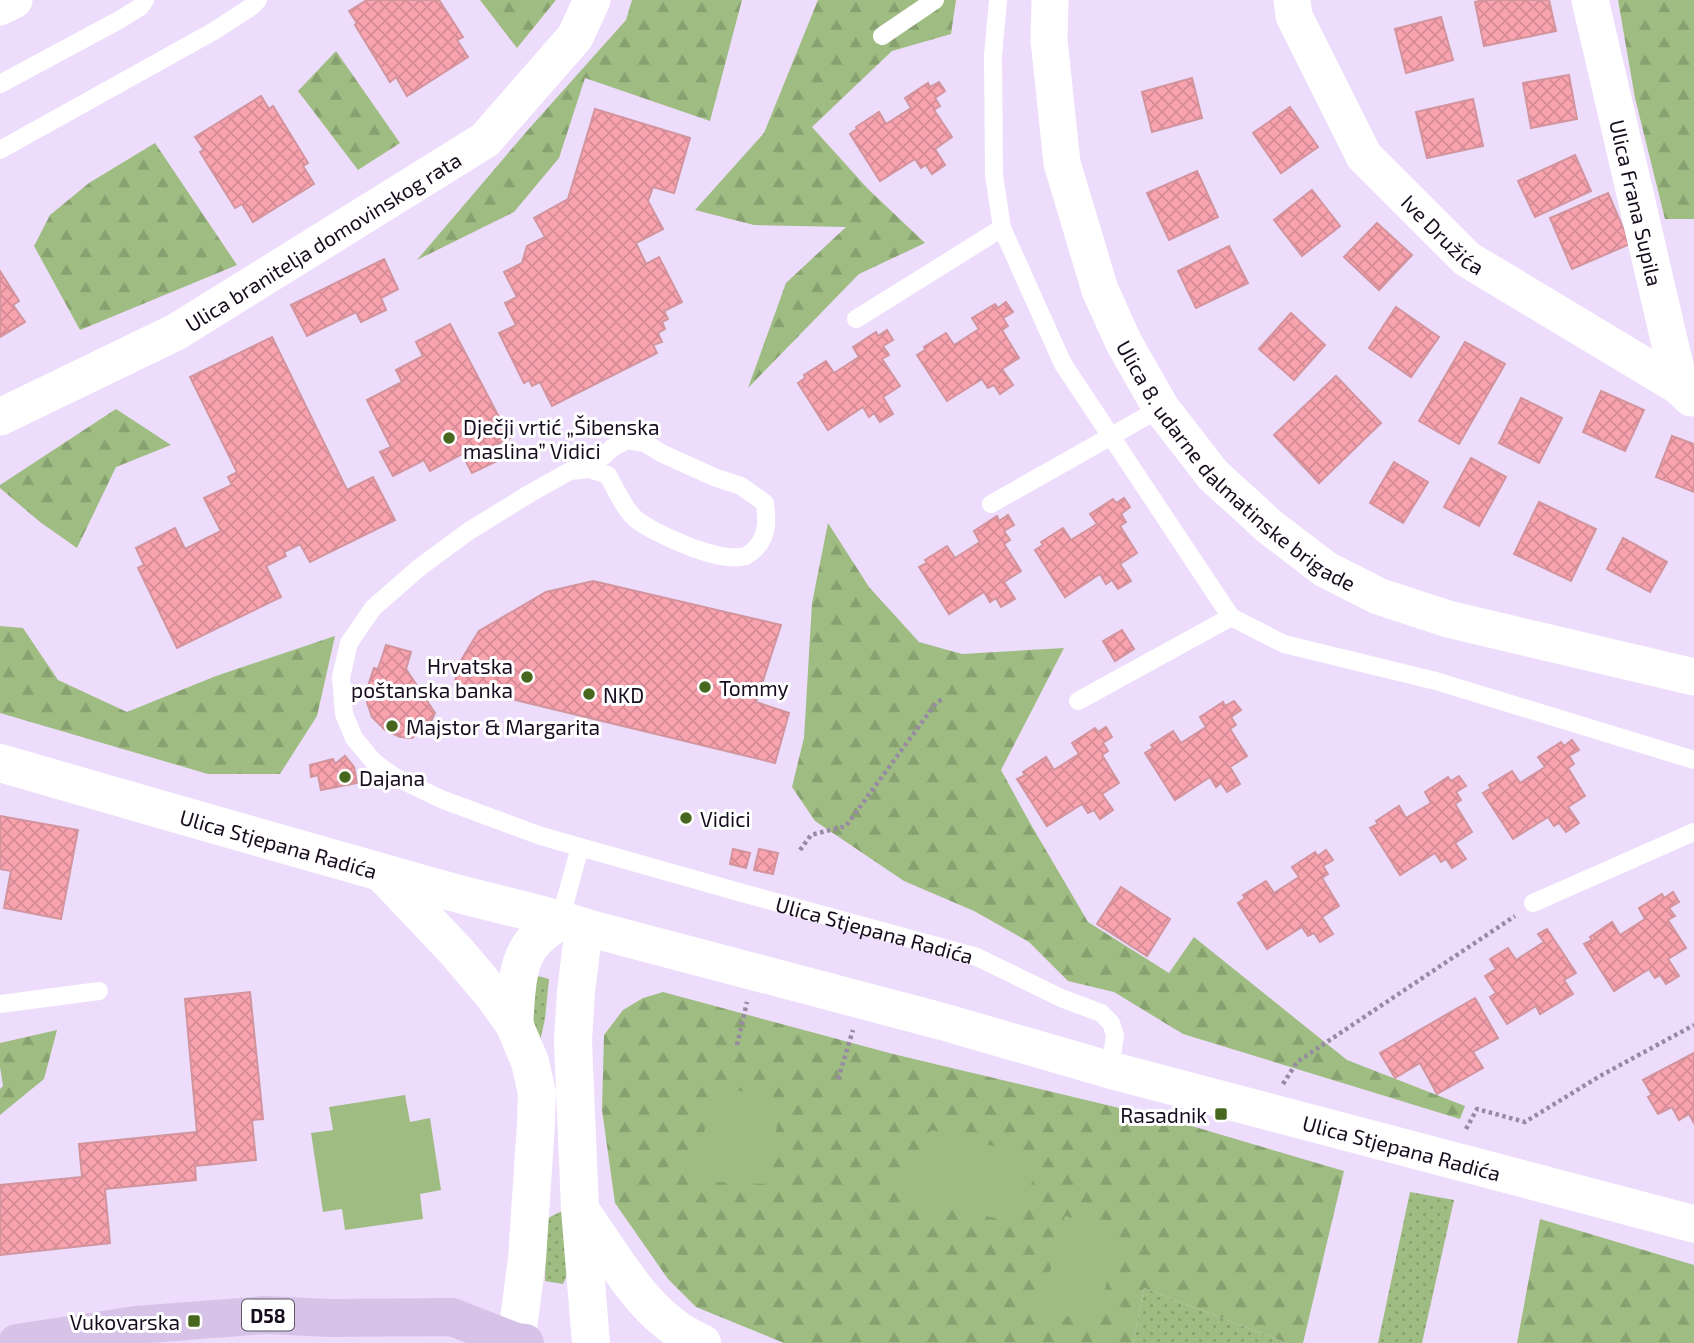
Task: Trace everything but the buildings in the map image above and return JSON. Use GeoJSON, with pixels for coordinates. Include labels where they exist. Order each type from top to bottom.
{"type":"FeatureCollection","features":[{"type":"Feature","properties":{"kind":"main road","name":"Ulica Stjepana Radića"},"geometry":{"type":"LineString","coordinates":[[0,763],[380,872],[572,923]]}},
{"type":"Feature","properties":{"kind":"main road"},"geometry":{"type":"LineString","coordinates":[[380,872],[456,951],[494,996],[514,1024],[530,1062],[537,1093],[537,1123],[527,1259],[517,1343]]}},
{"type":"Feature","properties":{"kind":"main road"},"geometry":{"type":"LineString","coordinates":[[514,1024],[522,963],[527,950],[538,937],[572,923],[576,992],[573,1041],[580,1209],[591,1343]]}},
{"type":"Feature","properties":{"kind":"main road"},"geometry":{"type":"LineString","coordinates":[[580,1209],[639,1295],[684,1336],[702,1343]]}},
{"type":"Feature","properties":{"kind":"main road","name":"D58"},"geometry":{"type":"LineString","coordinates":[[17,1343],[136,1325],[266,1315],[329,1318],[452,1317],[517,1343]]}},
{"type":"Feature","properties":{"kind":"street"},"geometry":{"type":"LineString","coordinates":[[0,7],[14,0]]}},
{"type":"Feature","properties":{"kind":"street","name":"Ulica branitelja domovinskog rata"},"geometry":{"type":"LineString","coordinates":[[0,417],[176,332],[485,140],[575,37],[592,0]]}},
{"type":"Feature","properties":{"kind":"street","name":"Ulica 8. udarne dalmatinske brigade"},"geometry":{"type":"LineString","coordinates":[[1050,0],[1049,40],[1062,163],[1100,289],[1124,343],[1161,408],[1213,475],[1270,527],[1325,569],[1378,596],[1448,619],[1694,677]]}},
{"type":"Feature","properties":{"kind":"street","name":"Ive Družića"},"geometry":{"type":"LineString","coordinates":[[1292,0],[1294,16],[1364,156],[1467,259],[1687,394]]}},
{"type":"Feature","properties":{"kind":"street","name":"Ulica Frana Supila"},"geometry":{"type":"LineString","coordinates":[[1590,0],[1687,394]]}},
{"type":"Feature","properties":{"kind":"street","name":"Ulica Stjepana Radića"},"geometry":{"type":"LineString","coordinates":[[572,923],[944,1022],[1110,1070],[1694,1224]]}},
{"type":"Feature","properties":{"kind":"lane"},"geometry":{"type":"LineString","coordinates":[[0,84],[121,19],[140,7],[145,0]]}},
{"type":"Feature","properties":{"kind":"lane"},"geometry":{"type":"LineString","coordinates":[[0,150],[214,31],[258,0]]}},
{"type":"Feature","properties":{"kind":"lane"},"geometry":{"type":"LineString","coordinates":[[882,36],[935,0]]}},
{"type":"Feature","properties":{"kind":"lane"},"geometry":{"type":"LineString","coordinates":[[998,0],[993,56],[994,175],[1002,228],[1063,364],[1231,617],[1284,644],[1436,681],[1694,760]]}},
{"type":"Feature","properties":{"kind":"lane"},"geometry":{"type":"LineString","coordinates":[[856,318],[1002,228]]}},
{"type":"Feature","properties":{"kind":"lane"},"geometry":{"type":"LineString","coordinates":[[991,504],[1161,408]]}},
{"type":"Feature","properties":{"kind":"lane","name":"Ulica Stjepana Radića"},"geometry":{"type":"LineString","coordinates":[[589,469],[627,440],[645,443],[714,477],[741,486],[765,503],[768,523],[762,541],[748,555],[732,557],[699,550],[664,537],[634,519],[608,475],[589,469],[570,471],[529,494],[469,531],[420,567],[373,608],[349,643],[341,677],[344,714],[354,738],[373,761],[393,776],[441,799],[541,836],[976,957],[1061,998],[1101,1013],[1111,1023],[1115,1034],[1110,1070]]}},
{"type":"Feature","properties":{"kind":"lane"},"geometry":{"type":"LineString","coordinates":[[1078,701],[1231,617]]}},
{"type":"Feature","properties":{"kind":"lane"},"geometry":{"type":"LineString","coordinates":[[1533,903],[1694,832]]}},
{"type":"Feature","properties":{"kind":"lane"},"geometry":{"type":"LineString","coordinates":[[572,923],[580,848]]}},
{"type":"Feature","properties":{"kind":"lane"},"geometry":{"type":"LineString","coordinates":[[0,1004],[99,991]]}},
{"type":"Feature","properties":{"kind":"path"},"geometry":{"type":"LineString","coordinates":[[800,850],[811,835],[846,826],[936,703],[944,698]]}},
{"type":"Feature","properties":{"kind":"path"},"geometry":{"type":"LineString","coordinates":[[1266,1111],[1297,1062],[1533,903]]}},
{"type":"Feature","properties":{"kind":"path"},"geometry":{"type":"LineString","coordinates":[[737,1045],[747,1002]]}},
{"type":"Feature","properties":{"kind":"path"},"geometry":{"type":"LineString","coordinates":[[1466,1129],[1477,1109],[1525,1122],[1600,1076],[1694,1025]]}},
{"type":"Feature","properties":{"kind":"path"},"geometry":{"type":"LineString","coordinates":[[838,1079],[854,1026]]}},
{"type":"Feature","properties":{"kind":"green space"},"geometry":{"type":"Polygon","coordinates":[[[480,0],[556,0],[517,48],[480,0]]]}},
{"type":"Feature","properties":{"kind":"green space"},"geometry":{"type":"Polygon","coordinates":[[[632,0],[742,0],[710,121],[585,78],[559,158],[514,212],[417,260],[626,20],[632,0]]]}},
{"type":"Feature","properties":{"kind":"green space"},"geometry":{"type":"Polygon","coordinates":[[[818,0],[956,0],[951,34],[892,51],[812,127],[868,189],[925,243],[859,274],[748,388],[786,283],[846,227],[754,225],[695,210],[764,133],[818,0]]]}},
{"type":"Feature","properties":{"kind":"green space"},"geometry":{"type":"Polygon","coordinates":[[[1618,0],[1694,0],[1694,219],[1665,219],[1635,98],[1618,0]]]}},
{"type":"Feature","properties":{"kind":"green space"},"geometry":{"type":"Polygon","coordinates":[[[336,51],[400,143],[358,170],[298,91],[336,51]]]}},
{"type":"Feature","properties":{"kind":"green space"},"geometry":{"type":"Polygon","coordinates":[[[155,143],[237,265],[80,330],[34,246],[50,215],[89,183],[155,143]]]}},
{"type":"Feature","properties":{"kind":"green space"},"geometry":{"type":"Polygon","coordinates":[[[116,409],[171,445],[116,467],[77,548],[40,522],[0,488],[0,485],[116,409]]]}},
{"type":"Feature","properties":{"kind":"green space"},"geometry":{"type":"Polygon","coordinates":[[[828,523],[869,587],[919,642],[962,654],[1064,648],[1001,770],[1088,922],[1169,973],[1194,937],[1347,1060],[1465,1106],[1460,1119],[1183,1034],[1114,992],[1068,981],[1029,942],[974,911],[904,881],[815,821],[792,787],[804,738],[812,603],[828,523]]]}},
{"type":"Feature","properties":{"kind":"green space"},"geometry":{"type":"Polygon","coordinates":[[[0,626],[23,628],[58,680],[127,712],[216,676],[335,636],[317,716],[280,774],[208,774],[0,713],[0,626]]]}},
{"type":"Feature","properties":{"kind":"green space"},"geometry":{"type":"Polygon","coordinates":[[[530,974],[549,979],[545,1019],[540,1041],[535,1042],[530,974]]]}},
{"type":"Feature","properties":{"kind":"green space"},"geometry":{"type":"Polygon","coordinates":[[[663,992],[893,1054],[1178,1122],[1344,1171],[1303,1343],[1287,1343],[1144,1288],[1133,1343],[784,1343],[696,1307],[668,1279],[615,1203],[602,1110],[604,1035],[623,1010],[643,998],[663,992]]]}},
{"type":"Feature","properties":{"kind":"green space"},"geometry":{"type":"Polygon","coordinates":[[[57,1030],[44,1079],[0,1115],[0,1089],[3,1086],[0,1043],[57,1030]]]}},
{"type":"Feature","properties":{"kind":"green space"},"geometry":{"type":"Polygon","coordinates":[[[718,1086],[781,1100],[768,1184],[689,1181],[718,1086]]]}},
{"type":"Feature","properties":{"kind":"green space"},"geometry":{"type":"Polygon","coordinates":[[[405,1095],[410,1122],[430,1118],[441,1190],[420,1194],[423,1219],[345,1230],[342,1209],[323,1212],[311,1133],[333,1130],[329,1107],[405,1095]]]}},
{"type":"Feature","properties":{"kind":"green space"},"geometry":{"type":"Polygon","coordinates":[[[931,1130],[1043,1159],[1013,1222],[900,1197],[931,1130]]]}},
{"type":"Feature","properties":{"kind":"green space"},"geometry":{"type":"Polygon","coordinates":[[[1410,1192],[1454,1200],[1422,1343],[1378,1343],[1410,1192]]]}},
{"type":"Feature","properties":{"kind":"green space"},"geometry":{"type":"Polygon","coordinates":[[[562,1211],[569,1271],[563,1284],[545,1281],[546,1219],[562,1211]]]}},
{"type":"Feature","properties":{"kind":"green space"},"geometry":{"type":"Polygon","coordinates":[[[1065,1216],[1120,1231],[1096,1324],[1040,1309],[1065,1216]]]}},
{"type":"Feature","properties":{"kind":"green space"},"geometry":{"type":"Polygon","coordinates":[[[1540,1219],[1694,1265],[1694,1343],[1517,1343],[1540,1219]]]}},
{"type":"Feature","properties":{"kind":"green space"},"geometry":{"type":"Polygon","coordinates":[[[1144,1288],[1287,1343],[1133,1343],[1144,1288]]]}},
{"type":"Feature","properties":{"kind":"place","name":"Dječji vrtić „Šibenska maslina” Vidici"},"geometry":{"type":"Point","coordinates":[449,438]}},
{"type":"Feature","properties":{"kind":"place","name":"Hrvatska poštanska banka"},"geometry":{"type":"Point","coordinates":[527,677]}},
{"type":"Feature","properties":{"kind":"place","name":"Tommy"},"geometry":{"type":"Point","coordinates":[705,687]}},
{"type":"Feature","properties":{"kind":"place","name":"NKD"},"geometry":{"type":"Point","coordinates":[589,694]}},
{"type":"Feature","properties":{"kind":"place","name":"Majstor & Margarita"},"geometry":{"type":"Point","coordinates":[392,726]}},
{"type":"Feature","properties":{"kind":"place","name":"Dajana"},"geometry":{"type":"Point","coordinates":[345,777]}},
{"type":"Feature","properties":{"kind":"place","name":"Vidici"},"geometry":{"type":"Point","coordinates":[686,818]}},
{"type":"Feature","properties":{"kind":"place","name":"Rasadnik"},"geometry":{"type":"Point","coordinates":[1221,1114]}},
{"type":"Feature","properties":{"kind":"place","name":"Vukovarska"},"geometry":{"type":"Point","coordinates":[194,1321]}}]}
